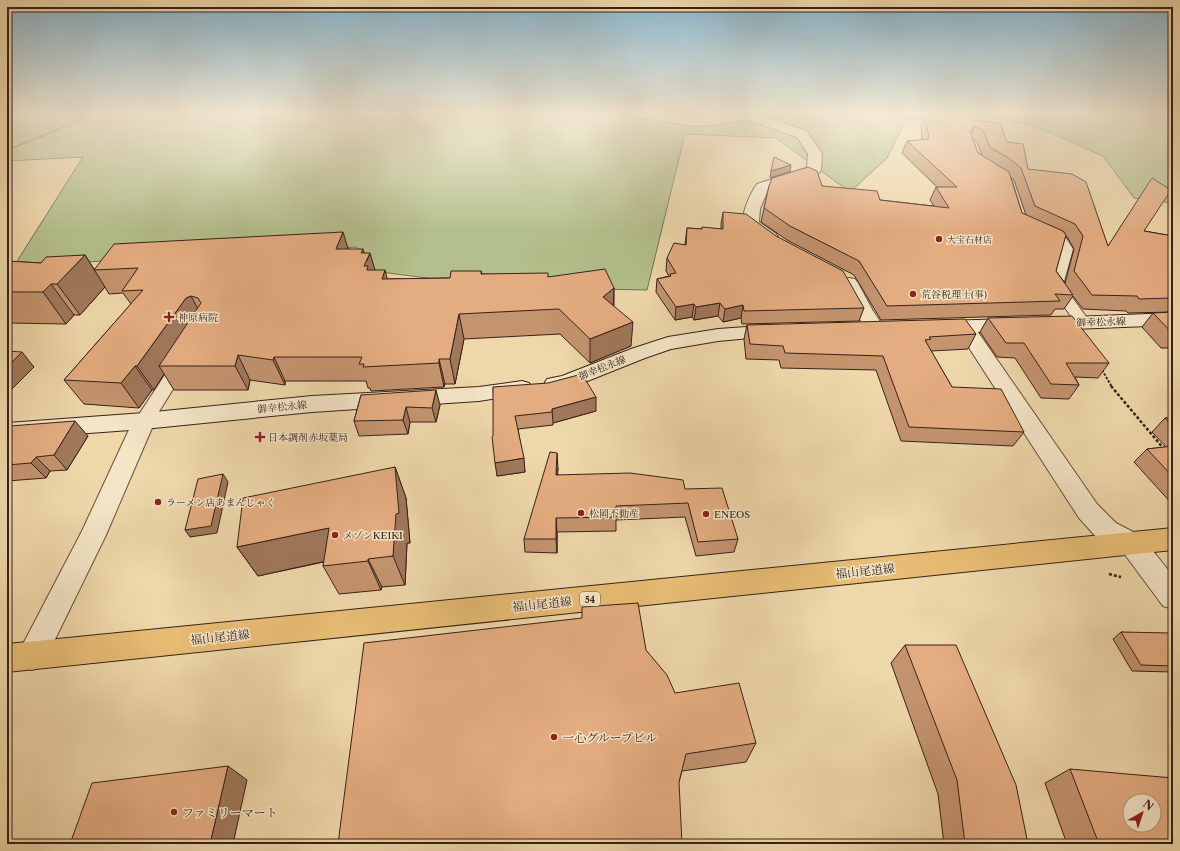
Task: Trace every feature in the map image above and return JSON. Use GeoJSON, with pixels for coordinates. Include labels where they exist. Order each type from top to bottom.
{"type":"FeatureCollection","features":[{"type":"Feature","properties":{"kind":"main road","name":"福山尾道線"},"geometry":{"type":"LineString","coordinates":[[19,657],[1173,539]]}},
{"type":"Feature","properties":{"kind":"street"},"geometry":{"type":"LineString","coordinates":[[780,244],[751,224],[752,209],[762,187],[814,170],[814,153]]}},
{"type":"Feature","properties":{"kind":"street"},"geometry":{"type":"LineString","coordinates":[[834,273],[847,280],[864,312],[876,329]]}},
{"type":"Feature","properties":{"kind":"street","name":"御幸松永線"},"geometry":{"type":"LineString","coordinates":[[920,327],[1173,319]]}},
{"type":"Feature","properties":{"kind":"street"},"geometry":{"type":"LineString","coordinates":[[964,326],[1088,510],[1108,531],[1132,544],[1173,597]]}},
{"type":"Feature","properties":{"kind":"street"},"geometry":{"type":"LineString","coordinates":[[852,330],[898,328]]}},
{"type":"Feature","properties":{"kind":"street","name":"御幸松永線"},"geometry":{"type":"LineString","coordinates":[[7,431],[144,421],[312,404],[479,394],[565,383],[644,351],[683,340],[737,332],[791,331]]}},
{"type":"Feature","properties":{"kind":"street"},"geometry":{"type":"LineString","coordinates":[[19,657],[93,535],[144,421]]}},
{"type":"Feature","properties":{"kind":"lane"},"geometry":{"type":"LineString","coordinates":[[1027,226],[1061,241],[1066,249],[1056,285],[1082,322]]}},
{"type":"Feature","properties":{"kind":"lane"},"geometry":{"type":"LineString","coordinates":[[144,421],[188,351]]}},
{"type":"Feature","properties":{"kind":"path"},"geometry":{"type":"LineString","coordinates":[[1100,366],[1115,392],[1168,453]]}},
{"type":"Feature","properties":{"kind":"green space"},"geometry":{"type":"Polygon","coordinates":[[[7,153],[680,153],[647,290],[496,287],[350,268],[357,247],[14,266],[83,157],[7,161],[7,153]]]}},
{"type":"Feature","properties":{"kind":"green space"},"geometry":{"type":"Polygon","coordinates":[[[796,153],[890,153],[887,158],[850,192],[796,153]]]}},
{"type":"Feature","properties":{"kind":"green space"},"geometry":{"type":"Polygon","coordinates":[[[1095,153],[1173,153],[1173,203],[1134,198],[1103,156],[1095,153]]]}},
{"type":"Feature","properties":{"kind":"building"},"geometry":{"type":"Polygon","coordinates":[[[920,153],[978,153],[1009,172],[1022,213],[1063,231],[1066,235],[1056,271],[1073,295],[1055,294],[1060,301],[887,306],[859,261],[790,226],[764,208],[772,178],[808,167],[817,171],[822,186],[877,191],[880,200],[949,208],[936,187],[957,187],[920,153]]]}},
{"type":"Feature","properties":{"kind":"building"},"geometry":{"type":"Polygon","coordinates":[[[1000,153],[1025,153],[1028,169],[1072,174],[1086,182],[1108,246],[1152,178],[1171,190],[1144,231],[1173,236],[1173,298],[1139,299],[1137,296],[1092,295],[1074,271],[1083,236],[1075,224],[1035,206],[1021,168],[1000,153]]]}},
{"type":"Feature","properties":{"kind":"building"},"geometry":{"type":"Polygon","coordinates":[[[774,157],[791,165],[771,171],[774,157]]]}},
{"type":"Feature","properties":{"kind":"building"},"geometry":{"type":"Polygon","coordinates":[[[723,212],[746,214],[776,236],[843,271],[864,308],[744,311],[743,305],[725,309],[720,303],[696,307],[694,304],[676,307],[657,279],[671,276],[670,274],[676,273],[667,258],[674,243],[686,245],[687,228],[702,229],[702,227],[723,229],[723,212]]]}},
{"type":"Feature","properties":{"kind":"building"},"geometry":{"type":"Polygon","coordinates":[[[343,232],[336,249],[363,249],[361,253],[370,253],[364,266],[368,266],[367,270],[385,270],[382,279],[450,278],[451,271],[481,271],[481,274],[548,273],[548,277],[605,269],[614,288],[603,297],[633,322],[590,339],[559,309],[459,314],[450,359],[439,359],[439,363],[363,367],[364,364],[359,364],[362,357],[274,357],[273,360],[238,355],[235,366],[159,366],[201,303],[198,298],[191,296],[186,298],[137,366],[135,366],[121,383],[64,380],[143,290],[122,291],[138,268],[94,270],[114,244],[343,232]]]}},
{"type":"Feature","properties":{"kind":"building"},"geometry":{"type":"Polygon","coordinates":[[[85,255],[57,284],[51,284],[43,292],[7,292],[7,261],[41,263],[46,257],[85,255]]]}},
{"type":"Feature","properties":{"kind":"building"},"geometry":{"type":"Polygon","coordinates":[[[1173,312],[1173,334],[1153,313],[1173,312]]]}},
{"type":"Feature","properties":{"kind":"building"},"geometry":{"type":"Polygon","coordinates":[[[1072,316],[1109,363],[1066,363],[1079,385],[1051,384],[1024,343],[1006,343],[988,318],[1072,316]]]}},
{"type":"Feature","properties":{"kind":"building"},"geometry":{"type":"Polygon","coordinates":[[[965,319],[976,334],[929,337],[931,339],[925,340],[952,387],[1001,389],[1024,432],[909,427],[883,356],[785,353],[783,346],[750,344],[747,325],[965,319]]]}},
{"type":"Feature","properties":{"kind":"building"},"geometry":{"type":"Polygon","coordinates":[[[7,351],[22,352],[7,367],[7,351]]]}},
{"type":"Feature","properties":{"kind":"building"},"geometry":{"type":"Polygon","coordinates":[[[582,374],[596,397],[552,409],[552,412],[515,416],[524,458],[495,463],[492,437],[493,387],[548,383],[582,374]]]}},
{"type":"Feature","properties":{"kind":"building"},"geometry":{"type":"Polygon","coordinates":[[[436,390],[432,408],[406,407],[403,420],[354,421],[361,395],[436,390]]]}},
{"type":"Feature","properties":{"kind":"building"},"geometry":{"type":"Polygon","coordinates":[[[1165,418],[1173,418],[1173,427],[1165,418]]]}},
{"type":"Feature","properties":{"kind":"building"},"geometry":{"type":"Polygon","coordinates":[[[75,421],[54,455],[36,457],[31,463],[7,465],[7,429],[10,426],[75,421]]]}},
{"type":"Feature","properties":{"kind":"building"},"geometry":{"type":"Polygon","coordinates":[[[1173,446],[1173,477],[1147,449],[1173,446]]]}},
{"type":"Feature","properties":{"kind":"building"},"geometry":{"type":"Polygon","coordinates":[[[550,452],[557,453],[556,475],[630,473],[683,480],[685,489],[722,488],[738,539],[698,542],[688,503],[616,506],[616,517],[556,518],[556,539],[524,539],[550,452]]]}},
{"type":"Feature","properties":{"kind":"building"},"geometry":{"type":"Polygon","coordinates":[[[395,467],[399,513],[396,514],[393,556],[368,559],[368,561],[323,566],[329,528],[237,547],[243,498],[395,467]]]}},
{"type":"Feature","properties":{"kind":"building"},"geometry":{"type":"Polygon","coordinates":[[[223,474],[211,526],[185,530],[198,479],[223,474]]]}},
{"type":"Feature","properties":{"kind":"building","name":"一心グループビル"},"geometry":{"type":"Polygon","coordinates":[[[638,603],[646,650],[667,675],[675,693],[739,683],[756,743],[686,754],[679,782],[682,844],[338,844],[364,643],[582,618],[582,607],[638,603]]]}},
{"type":"Feature","properties":{"kind":"building"},"geometry":{"type":"Polygon","coordinates":[[[1121,632],[1170,633],[1173,638],[1173,666],[1141,665],[1121,632]]]}},
{"type":"Feature","properties":{"kind":"building"},"geometry":{"type":"Polygon","coordinates":[[[905,645],[956,645],[1016,785],[1028,844],[965,844],[957,780],[905,645]]]}},
{"type":"Feature","properties":{"kind":"building","name":"ファミリーマート"},"geometry":{"type":"Polygon","coordinates":[[[228,766],[210,844],[70,844],[92,783],[228,766]]]}},
{"type":"Feature","properties":{"kind":"building"},"geometry":{"type":"Polygon","coordinates":[[[1070,769],[1173,778],[1173,844],[1099,844],[1070,769]]]}},
{"type":"Feature","properties":{"kind":"place","name":"大宝石材店"},"geometry":{"type":"Point","coordinates":[939,239]}},
{"type":"Feature","properties":{"kind":"place","name":"荒谷税理士(事)"},"geometry":{"type":"Point","coordinates":[913,294]}},
{"type":"Feature","properties":{"kind":"place","name":"神原病院"},"geometry":{"type":"Point","coordinates":[169,317]}},
{"type":"Feature","properties":{"kind":"place","name":"日本調剤赤坂薬局"},"geometry":{"type":"Point","coordinates":[260,437]}},
{"type":"Feature","properties":{"kind":"place","name":"ラーメン店あまんじゃく"},"geometry":{"type":"Point","coordinates":[158,502]}},
{"type":"Feature","properties":{"kind":"place","name":"松岡不動産"},"geometry":{"type":"Point","coordinates":[581,513]}},
{"type":"Feature","properties":{"kind":"place","name":"ENEOS"},"geometry":{"type":"Point","coordinates":[706,514]}},
{"type":"Feature","properties":{"kind":"place","name":"メゾンKEIKI"},"geometry":{"type":"Point","coordinates":[335,535]}},
{"type":"Feature","properties":{"kind":"place","name":"一心グループビル"},"geometry":{"type":"Point","coordinates":[554,737]}},
{"type":"Feature","properties":{"kind":"place","name":"ファミリーマート"},"geometry":{"type":"Point","coordinates":[174,812]}}]}
